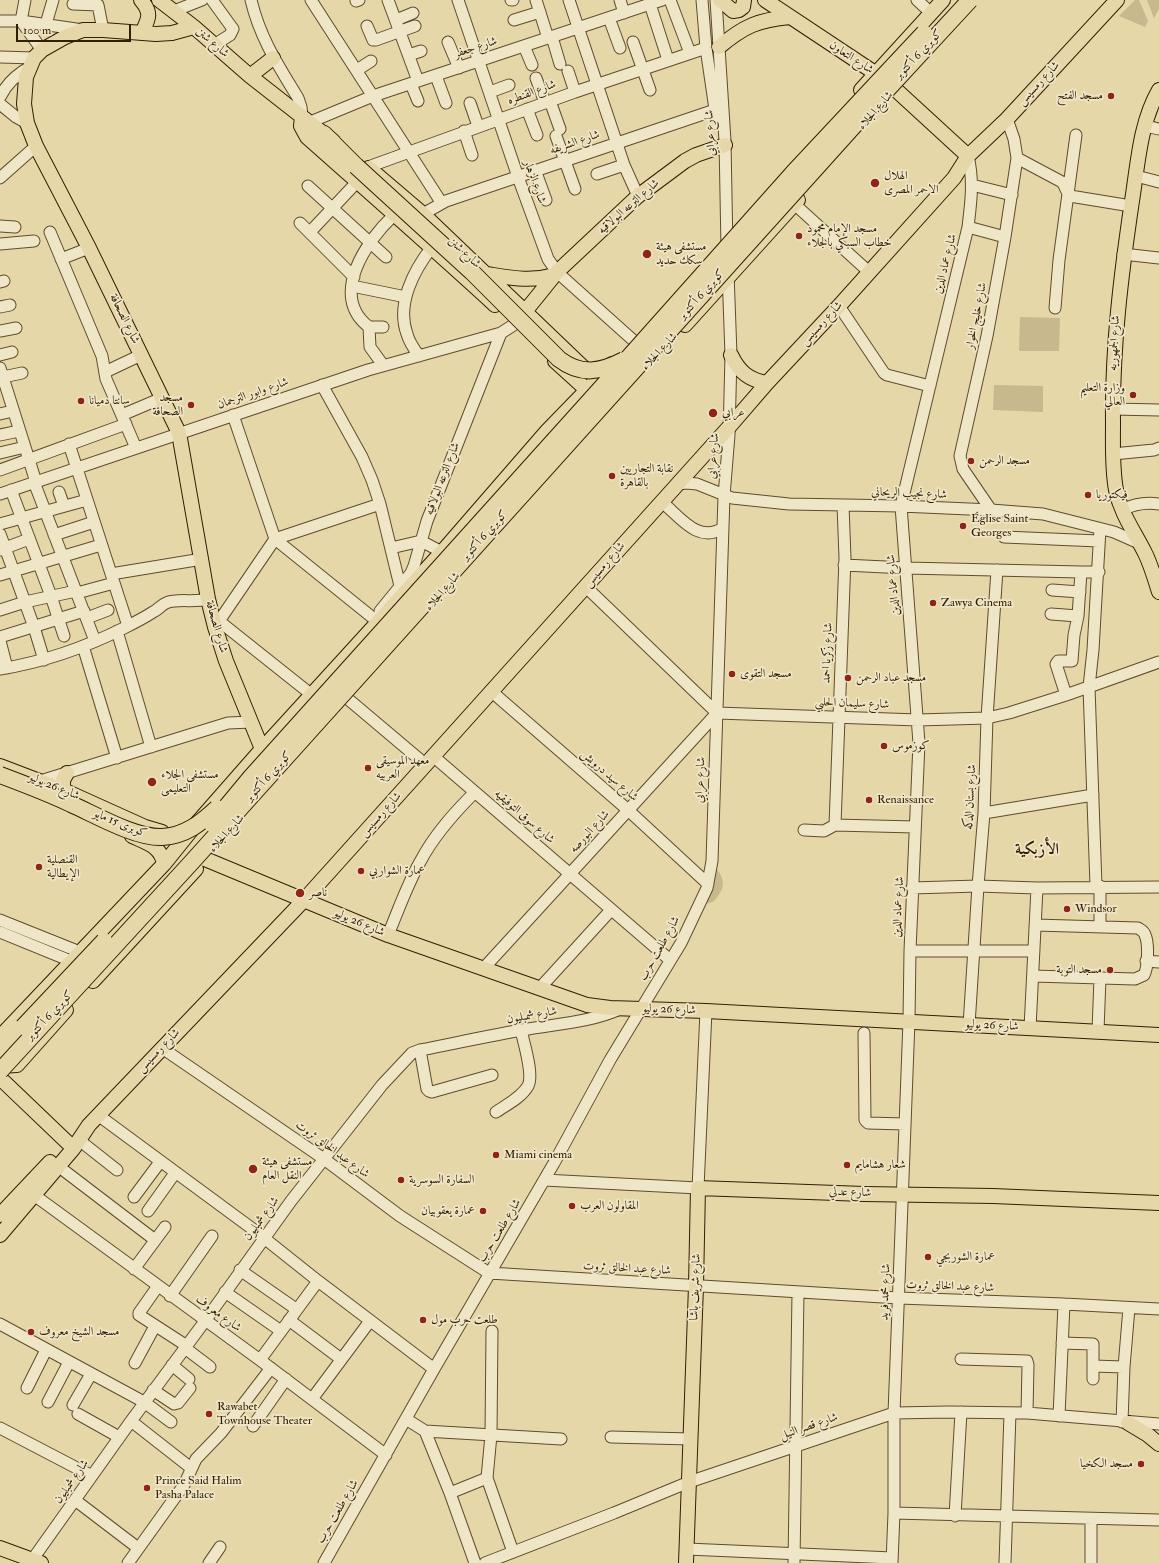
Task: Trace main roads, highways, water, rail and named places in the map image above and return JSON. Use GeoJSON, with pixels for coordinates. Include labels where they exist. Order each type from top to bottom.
{"type":"FeatureCollection","features":[{"type":"Feature","properties":{"kind":"highway","name":"كوبري 6 أكتوبر"},"geometry":{"type":"LineString","coordinates":[[0,1052],[200,838],[251,777],[798,168],[956,0]]}},
{"type":"Feature","properties":{"kind":"highway","name":"كوبري 6 أكتوبر"},"geometry":{"type":"LineString","coordinates":[[0,1071],[190,864],[856,123],[970,0]]}},
{"type":"Feature","properties":{"kind":"highway"},"geometry":{"type":"LineString","coordinates":[[324,134],[360,172],[472,272],[568,366],[578,370],[599,370],[629,357]]}},
{"type":"Feature","properties":{"kind":"highway","name":"كوبرى 15 مايو"},"geometry":{"type":"LineString","coordinates":[[0,776],[69,803],[140,834],[162,837],[173,836],[193,828],[207,818],[251,777]]}},
{"type":"Feature","properties":{"kind":"main road"},"geometry":{"type":"LineString","coordinates":[[141,0],[149,13],[149,19],[142,33],[172,33],[194,27]]}},
{"type":"Feature","properties":{"kind":"main road"},"geometry":{"type":"LineString","coordinates":[[720,0],[733,11],[743,7],[744,0]]}},
{"type":"Feature","properties":{"kind":"main road","name":"شارع التعاون"},"geometry":{"type":"LineString","coordinates":[[765,0],[875,73],[895,89],[968,156]]}},
{"type":"Feature","properties":{"kind":"main road"},"geometry":{"type":"LineString","coordinates":[[0,1037],[164,864],[197,823],[262,749],[312,695],[376,620],[442,552],[546,431],[634,341],[775,186],[875,73],[943,0]]}},
{"type":"Feature","properties":{"kind":"main road","name":"شارع الجلاء"},"geometry":{"type":"LineString","coordinates":[[0,1066],[14,1066],[20,1062],[205,859],[509,517],[592,429],[617,399],[729,278],[895,89],[978,0]]}},
{"type":"Feature","properties":{"kind":"main road","name":"شارع رمسيس"},"geometry":{"type":"LineString","coordinates":[[0,1216],[304,900],[586,587],[767,383],[839,306],[954,178],[968,156],[1007,119],[1116,0]]}},
{"type":"Feature","properties":{"kind":"main road"},"geometry":{"type":"LineString","coordinates":[[149,13],[160,1]]}},
{"type":"Feature","properties":{"kind":"main road","name":"شارع شنن"},"geometry":{"type":"LineString","coordinates":[[160,1],[194,27],[304,122],[324,134]]}},
{"type":"Feature","properties":{"kind":"main road"},"geometry":{"type":"LineString","coordinates":[[712,47],[750,25],[772,19],[790,17]]}},
{"type":"Feature","properties":{"kind":"main road","name":"شارع الصحافة"},"geometry":{"type":"LineString","coordinates":[[142,33],[83,30],[58,41],[35,59],[24,90],[24,104],[27,123],[36,146],[89,248],[179,433],[208,599],[217,624],[226,662],[262,749]]}},
{"type":"Feature","properties":{"kind":"main road"},"geometry":{"type":"LineString","coordinates":[[250,76],[273,58]]}},
{"type":"Feature","properties":{"kind":"main road","name":"شارع الجمهوريه"},"geometry":{"type":"LineString","coordinates":[[1159,90],[1152,104],[1139,151],[1123,254],[1116,328],[1113,409],[1113,454],[1116,488],[1122,510],[1156,573],[1159,592]]}},
{"type":"Feature","properties":{"kind":"main road","name":"شارع شنن"},"geometry":{"type":"LineString","coordinates":[[304,122],[308,137],[423,214],[487,274],[566,353],[617,399]]}},
{"type":"Feature","properties":{"kind":"main road","name":"شارع الترعه البولاقيه"},"geometry":{"type":"LineString","coordinates":[[515,324],[556,274],[638,196],[686,161],[696,155],[725,143]]}},
{"type":"Feature","properties":{"kind":"main road","name":"شارع شنن"},"geometry":{"type":"LineString","coordinates":[[360,172],[394,215],[432,247],[587,390]]}},
{"type":"Feature","properties":{"kind":"main road"},"geometry":{"type":"LineString","coordinates":[[487,274],[527,280],[556,274]]}},
{"type":"Feature","properties":{"kind":"main road"},"geometry":{"type":"LineString","coordinates":[[731,355],[735,364],[741,371],[749,377],[767,383]]}},
{"type":"Feature","properties":{"kind":"main road","name":"شارع 26 يوليو"},"geometry":{"type":"LineString","coordinates":[[0,766],[49,788],[145,827],[159,831],[171,832],[197,823]]}},
{"type":"Feature","properties":{"kind":"main road"},"geometry":{"type":"LineString","coordinates":[[49,788],[63,780],[67,773]]}},
{"type":"Feature","properties":{"kind":"main road","name":"شارع 26 يوليو"},"geometry":{"type":"LineString","coordinates":[[0,776],[22,786],[49,788],[155,847],[160,851],[164,864]]}},
{"type":"Feature","properties":{"kind":"main road","name":"شارع 26 يوليو"},"geometry":{"type":"LineString","coordinates":[[205,859],[388,935],[587,1005],[1159,1035]]}},
{"type":"Feature","properties":{"kind":"main road"},"geometry":{"type":"LineString","coordinates":[[0,1078],[73,1141]]}},
{"type":"Feature","properties":{"kind":"main road","name":"شارع رمسيس"},"geometry":{"type":"LineString","coordinates":[[0,1235],[58,1166],[73,1141]]}},
{"type":"Feature","properties":{"kind":"main road","name":"شارع عدلي"},"geometry":{"type":"LineString","coordinates":[[698,1188],[1158,1202]]}},
{"type":"Feature","properties":{"kind":"main road","name":"شارع شريف باشا"},"geometry":{"type":"LineString","coordinates":[[686,1556],[698,1188]]}},
{"type":"Feature","properties":{"kind":"main road"},"geometry":{"type":"LineString","coordinates":[[1125,1422],[1148,1435],[1159,1444]]}},
{"type":"Feature","properties":{"kind":"main road"},"geometry":{"type":"LineString","coordinates":[[0,1548],[35,1562]]}},
{"type":"Feature","properties":{"kind":"place","name":"مسجد الفتح"},"geometry":{"type":"Point","coordinates":[1111,96]}},
{"type":"Feature","properties":{"kind":"place","name":"الهلال الاحمر المصرى"},"geometry":{"type":"Point","coordinates":[875,183]}},
{"type":"Feature","properties":{"kind":"place","name":"مسجد الإمام محمود خطاب السبكي بالجلاء"},"geometry":{"type":"Point","coordinates":[799,236]}},
{"type":"Feature","properties":{"kind":"place","name":"مستشفى هيئة سكك حديد"},"geometry":{"type":"Point","coordinates":[647,254]}},
{"type":"Feature","properties":{"kind":"place","name":"وزارة التعليم العالي"},"geometry":{"type":"Point","coordinates":[1133,395]}},
{"type":"Feature","properties":{"kind":"place","name":"سانتا دميانا"},"geometry":{"type":"Point","coordinates":[81,401]}},
{"type":"Feature","properties":{"kind":"place","name":"مسجد الصحافة"},"geometry":{"type":"Point","coordinates":[191,405]}},
{"type":"Feature","properties":{"kind":"place","name":"عرابي"},"geometry":{"type":"Point","coordinates":[713,413]}},
{"type":"Feature","properties":{"kind":"place","name":"مسجد الرحمن"},"geometry":{"type":"Point","coordinates":[971,461]}},
{"type":"Feature","properties":{"kind":"place","name":"نقابة التجاريين بالقاهرة"},"geometry":{"type":"Point","coordinates":[612,476]}},
{"type":"Feature","properties":{"kind":"place","name":"فيكتوريا"},"geometry":{"type":"Point","coordinates":[1088,495]}},
{"type":"Feature","properties":{"kind":"place","name":"Église Saint Georges"},"geometry":{"type":"Point","coordinates":[963,526]}},
{"type":"Feature","properties":{"kind":"place","name":"Zawya Cinema"},"geometry":{"type":"Point","coordinates":[933,603]}},
{"type":"Feature","properties":{"kind":"place","name":"مسجد التقوى"},"geometry":{"type":"Point","coordinates":[732,674]}},
{"type":"Feature","properties":{"kind":"place","name":"مسجد عباد الرحمن"},"geometry":{"type":"Point","coordinates":[848,678]}},
{"type":"Feature","properties":{"kind":"place","name":"كوزموس"},"geometry":{"type":"Point","coordinates":[884,746]}},
{"type":"Feature","properties":{"kind":"place","name":"معهد الموسيقى العربيه"},"geometry":{"type":"Point","coordinates":[368,768]}},
{"type":"Feature","properties":{"kind":"place","name":"مستشفى الجلاء التعليمى"},"geometry":{"type":"Point","coordinates":[152,782]}},
{"type":"Feature","properties":{"kind":"place","name":"Renaissance"},"geometry":{"type":"Point","coordinates":[869,800]}},
{"type":"Feature","properties":{"kind":"place","name":"القنصلية الإيطالية"},"geometry":{"type":"Point","coordinates":[39,867]}},
{"type":"Feature","properties":{"kind":"place","name":"عمارة الشواربي"},"geometry":{"type":"Point","coordinates":[361,871]}},
{"type":"Feature","properties":{"kind":"place","name":"ناصر"},"geometry":{"type":"Point","coordinates":[300,893]}},
{"type":"Feature","properties":{"kind":"place","name":"Windsor"},"geometry":{"type":"Point","coordinates":[1067,909]}},
{"type":"Feature","properties":{"kind":"place","name":"مسجد التوبة"},"geometry":{"type":"Point","coordinates":[1110,970]}},
{"type":"Feature","properties":{"kind":"place","name":"Miami cinema"},"geometry":{"type":"Point","coordinates":[496,1155]}},
{"type":"Feature","properties":{"kind":"place","name":"شعار هشامايم"},"geometry":{"type":"Point","coordinates":[847,1165]}},
{"type":"Feature","properties":{"kind":"place","name":"مستشفى هيئة النقل العام"},"geometry":{"type":"Point","coordinates":[253,1169]}},
{"type":"Feature","properties":{"kind":"place","name":"السفارة السوسرية"},"geometry":{"type":"Point","coordinates":[401,1180]}},
{"type":"Feature","properties":{"kind":"place","name":"المقاولون العرب"},"geometry":{"type":"Point","coordinates":[572,1206]}},
{"type":"Feature","properties":{"kind":"place","name":"عمارة يعقوبيان"},"geometry":{"type":"Point","coordinates":[483,1211]}},
{"type":"Feature","properties":{"kind":"place","name":"عمارة الشوربجي"},"geometry":{"type":"Point","coordinates":[928,1257]}},
{"type":"Feature","properties":{"kind":"place","name":"طلعت حرب مول"},"geometry":{"type":"Point","coordinates":[423,1320]}},
{"type":"Feature","properties":{"kind":"place","name":"مسجد الشيخ معروف"},"geometry":{"type":"Point","coordinates":[31,1332]}},
{"type":"Feature","properties":{"kind":"place","name":"Rawabet Townhouse Theater"},"geometry":{"type":"Point","coordinates":[209,1414]}},
{"type":"Feature","properties":{"kind":"place","name":"مسجد الكخيا"},"geometry":{"type":"Point","coordinates":[1141,1464]}},
{"type":"Feature","properties":{"kind":"place","name":"Prince Said Halim Pasha Palace"},"geometry":{"type":"Point","coordinates":[147,1488]}},
{"type":"Feature","properties":{"kind":"district","name":"الأزبكية"},"geometry":{"type":"Point","coordinates":[1037,851]}}]}
